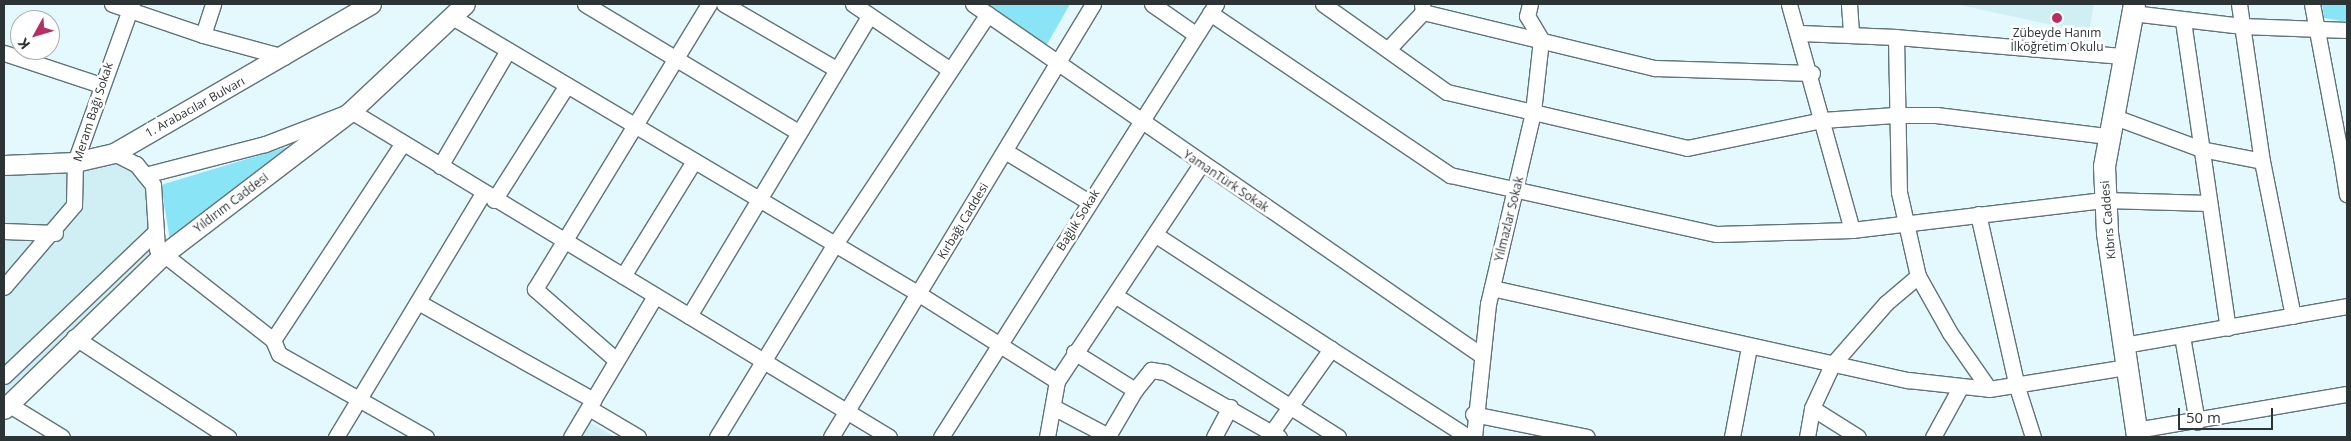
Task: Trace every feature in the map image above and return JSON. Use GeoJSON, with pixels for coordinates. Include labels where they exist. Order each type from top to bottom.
{"type":"FeatureCollection","features":[{"type":"Feature","properties":{"kind":"main road","name":"Kıbrıs Caddesi"},"geometry":{"type":"LineString","coordinates":[[2133,8],[2108,136],[2105,200],[2136,434]]}},
{"type":"Feature","properties":{"kind":"street"},"geometry":{"type":"LineString","coordinates":[[112,4],[131,7],[203,35],[284,57]]}},
{"type":"Feature","properties":{"kind":"street"},"geometry":{"type":"LineString","coordinates":[[203,35],[213,4]]}},
{"type":"Feature","properties":{"kind":"street","name":"1. Arabacılar Bulvarı"},"geometry":{"type":"LineString","coordinates":[[4,165],[75,162],[114,153],[284,57],[371,4]]}},
{"type":"Feature","properties":{"kind":"street"},"geometry":{"type":"LineString","coordinates":[[585,4],[798,132]]}},
{"type":"Feature","properties":{"kind":"street"},"geometry":{"type":"LineString","coordinates":[[616,360],[535,289],[561,240],[709,4]]}},
{"type":"Feature","properties":{"kind":"street"},"geometry":{"type":"LineString","coordinates":[[724,4],[836,69]]}},
{"type":"Feature","properties":{"kind":"street"},"geometry":{"type":"LineString","coordinates":[[854,4],[950,70]]}},
{"type":"Feature","properties":{"kind":"street","name":"YamanTürk Sokak"},"geometry":{"type":"LineString","coordinates":[[973,4],[1139,122],[1481,355]]}},
{"type":"Feature","properties":{"kind":"street","name":"Kırbağı Caddesi"},"geometry":{"type":"LineString","coordinates":[[831,437],[1093,4]]}},
{"type":"Feature","properties":{"kind":"street"},"geometry":{"type":"LineString","coordinates":[[1152,4],[1195,34]]}},
{"type":"Feature","properties":{"kind":"street"},"geometry":{"type":"LineString","coordinates":[[1323,4],[1390,47],[1447,92],[1687,148],[1822,120],[1895,115],[1936,115],[2108,136]]}},
{"type":"Feature","properties":{"kind":"street"},"geometry":{"type":"LineString","coordinates":[[1530,4],[1528,16],[1541,39]]}},
{"type":"Feature","properties":{"kind":"street"},"geometry":{"type":"LineString","coordinates":[[1789,4],[1812,73],[1822,120],[1852,230]]}},
{"type":"Feature","properties":{"kind":"street"},"geometry":{"type":"LineString","coordinates":[[1848,4],[1851,34]]}},
{"type":"Feature","properties":{"kind":"street"},"geometry":{"type":"LineString","coordinates":[[2239,4],[2262,162],[2294,316]]}},
{"type":"Feature","properties":{"kind":"street"},"geometry":{"type":"LineString","coordinates":[[2312,4],[2344,157],[2347,195]]}},
{"type":"Feature","properties":{"kind":"street","name":"Meram Bağı Sokak"},"geometry":{"type":"LineString","coordinates":[[4,287],[55,233],[74,206],[75,162],[101,85],[131,7]]}},
{"type":"Feature","properties":{"kind":"street"},"geometry":{"type":"LineString","coordinates":[[1213,8],[1450,175],[1717,234],[1852,230],[1906,222],[2105,200],[2209,203]]}},
{"type":"Feature","properties":{"kind":"street","name":"Bağlık Sokak"},"geometry":{"type":"LineString","coordinates":[[941,437],[1213,8]]}},
{"type":"Feature","properties":{"kind":"street"},"geometry":{"type":"LineString","coordinates":[[1390,47],[1423,8],[1655,68],[1812,73]]}},
{"type":"Feature","properties":{"kind":"street"},"geometry":{"type":"LineString","coordinates":[[2133,8],[2183,21],[2242,26],[2316,26],[2347,30]]}},
{"type":"Feature","properties":{"kind":"street"},"geometry":{"type":"LineString","coordinates":[[459,11],[508,50],[1001,343],[1057,381]]}},
{"type":"Feature","properties":{"kind":"street","name":"Yıldırım Caddesi"},"geometry":{"type":"LineString","coordinates":[[6,407],[74,337],[164,254],[351,111],[459,11]]}},
{"type":"Feature","properties":{"kind":"street"},"geometry":{"type":"LineString","coordinates":[[717,437],[835,244],[988,14]]}},
{"type":"Feature","properties":{"kind":"street"},"geometry":{"type":"LineString","coordinates":[[689,316],[757,199],[870,16]]}},
{"type":"Feature","properties":{"kind":"street"},"geometry":{"type":"LineString","coordinates":[[2183,21],[2228,328]]}},
{"type":"Feature","properties":{"kind":"street"},"geometry":{"type":"LineString","coordinates":[[1800,33],[1896,37],[2123,56]]}},
{"type":"Feature","properties":{"kind":"street"},"geometry":{"type":"LineString","coordinates":[[1896,37],[1895,115],[1900,192],[1918,276],[1950,333],[1989,389]]}},
{"type":"Feature","properties":{"kind":"street","name":"Yılmazlar Sokak"},"geometry":{"type":"LineString","coordinates":[[1474,437],[1473,414],[1492,288],[1517,190],[1532,112],[1541,39]]}},
{"type":"Feature","properties":{"kind":"street"},"geometry":{"type":"LineString","coordinates":[[440,166],[508,50]]}},
{"type":"Feature","properties":{"kind":"street"},"geometry":{"type":"LineString","coordinates":[[4,53],[101,85]]}},
{"type":"Feature","properties":{"kind":"street"},"geometry":{"type":"LineString","coordinates":[[336,437],[418,302],[567,85]]}},
{"type":"Feature","properties":{"kind":"street"},"geometry":{"type":"LineString","coordinates":[[145,175],[265,144],[351,111],[489,197],[889,437]]}},
{"type":"Feature","properties":{"kind":"street"},"geometry":{"type":"LineString","coordinates":[[2112,116],[2201,149],[2262,162]]}},
{"type":"Feature","properties":{"kind":"street"},"geometry":{"type":"LineString","coordinates":[[273,340],[402,143]]}},
{"type":"Feature","properties":{"kind":"street"},"geometry":{"type":"LineString","coordinates":[[1005,151],[1089,202]]}},
{"type":"Feature","properties":{"kind":"street"},"geometry":{"type":"LineString","coordinates":[[114,153],[136,164],[153,185],[157,249],[273,340],[279,354],[426,437]]}},
{"type":"Feature","properties":{"kind":"street"},"geometry":{"type":"LineString","coordinates":[[623,276],[694,161]]}},
{"type":"Feature","properties":{"kind":"street"},"geometry":{"type":"LineString","coordinates":[[1046,437],[1055,408],[1057,381],[1074,352],[1116,296],[1201,164]]}},
{"type":"Feature","properties":{"kind":"street"},"geometry":{"type":"LineString","coordinates":[[1978,214],[2017,387],[2033,437]]}},
{"type":"Feature","properties":{"kind":"street"},"geometry":{"type":"LineString","coordinates":[[4,231],[55,233]]}},
{"type":"Feature","properties":{"kind":"street"},"geometry":{"type":"LineString","coordinates":[[24,390],[5,372],[156,231]]}},
{"type":"Feature","properties":{"kind":"street"},"geometry":{"type":"LineString","coordinates":[[1156,235],[1468,437]]}},
{"type":"Feature","properties":{"kind":"street"},"geometry":{"type":"LineString","coordinates":[[1807,437],[1812,408],[1832,365],[1886,303],[1918,276]]}},
{"type":"Feature","properties":{"kind":"street"},"geometry":{"type":"LineString","coordinates":[[1492,288],[1832,365],[1961,386],[1989,389],[2017,387],[2127,367]]}},
{"type":"Feature","properties":{"kind":"street"},"geometry":{"type":"LineString","coordinates":[[572,437],[655,296]]}},
{"type":"Feature","properties":{"kind":"street"},"geometry":{"type":"LineString","coordinates":[[1116,296],[1338,437]]}},
{"type":"Feature","properties":{"kind":"street"},"geometry":{"type":"LineString","coordinates":[[418,302],[591,404],[638,437]]}},
{"type":"Feature","properties":{"kind":"street"},"geometry":{"type":"LineString","coordinates":[[2124,345],[2347,306]]}},
{"type":"Feature","properties":{"kind":"street"},"geometry":{"type":"LineString","coordinates":[[2182,336],[2197,422]]}},
{"type":"Feature","properties":{"kind":"street"},"geometry":{"type":"LineString","coordinates":[[74,337],[228,437]]}},
{"type":"Feature","properties":{"kind":"street"},"geometry":{"type":"LineString","coordinates":[[1732,437],[1750,347]]}},
{"type":"Feature","properties":{"kind":"street"},"geometry":{"type":"LineString","coordinates":[[1055,408],[1109,437],[1135,390],[1151,370],[1165,372],[1230,407],[1276,435],[1292,407],[1331,349]]}},
{"type":"Feature","properties":{"kind":"street"},"geometry":{"type":"LineString","coordinates":[[1074,352],[1135,390]]}},
{"type":"Feature","properties":{"kind":"street"},"geometry":{"type":"LineString","coordinates":[[1934,437],[1961,386]]}},
{"type":"Feature","properties":{"kind":"street"},"geometry":{"type":"LineString","coordinates":[[2136,434],[2347,394]]}},
{"type":"Feature","properties":{"kind":"street"},"geometry":{"type":"LineString","coordinates":[[6,407],[62,437]]}},
{"type":"Feature","properties":{"kind":"street"},"geometry":{"type":"LineString","coordinates":[[1214,437],[1230,407]]}},
{"type":"Feature","properties":{"kind":"street"},"geometry":{"type":"LineString","coordinates":[[1812,408],[1858,437]]}},
{"type":"Feature","properties":{"kind":"street"},"geometry":{"type":"LineString","coordinates":[[1473,414],[1587,437]]}},
{"type":"Feature","properties":{"kind":"shaded area"},"geometry":{"type":"Polygon","coordinates":[[[988,4],[1070,4],[1046,46],[988,4]]]}},
{"type":"Feature","properties":{"kind":"shaded area","name":"Zübeyde Hanım İlköğretim Okulu"},"geometry":{"type":"Polygon","coordinates":[[[1955,4],[2094,4],[2089,33],[1955,4]]]}},
{"type":"Feature","properties":{"kind":"shaded area"},"geometry":{"type":"Polygon","coordinates":[[[2322,4],[2347,4],[2347,22],[2324,18],[2322,4]]]}},
{"type":"Feature","properties":{"kind":"shaded area"},"geometry":{"type":"Polygon","coordinates":[[[290,146],[170,240],[161,185],[290,146]]]}},
{"type":"Feature","properties":{"kind":"shaded area"},"geometry":{"type":"Polygon","coordinates":[[[106,151],[149,181],[162,245],[4,394],[4,156],[106,151]]]}},
{"type":"Feature","properties":{"kind":"shaded area"},"geometry":{"type":"Polygon","coordinates":[[[589,422],[615,437],[580,437],[589,422]]]}},
{"type":"Feature","properties":{"kind":"place","name":"Zübeyde Hanım İlköğretim Okulu"},"geometry":{"type":"Point","coordinates":[2057,18]}}]}
